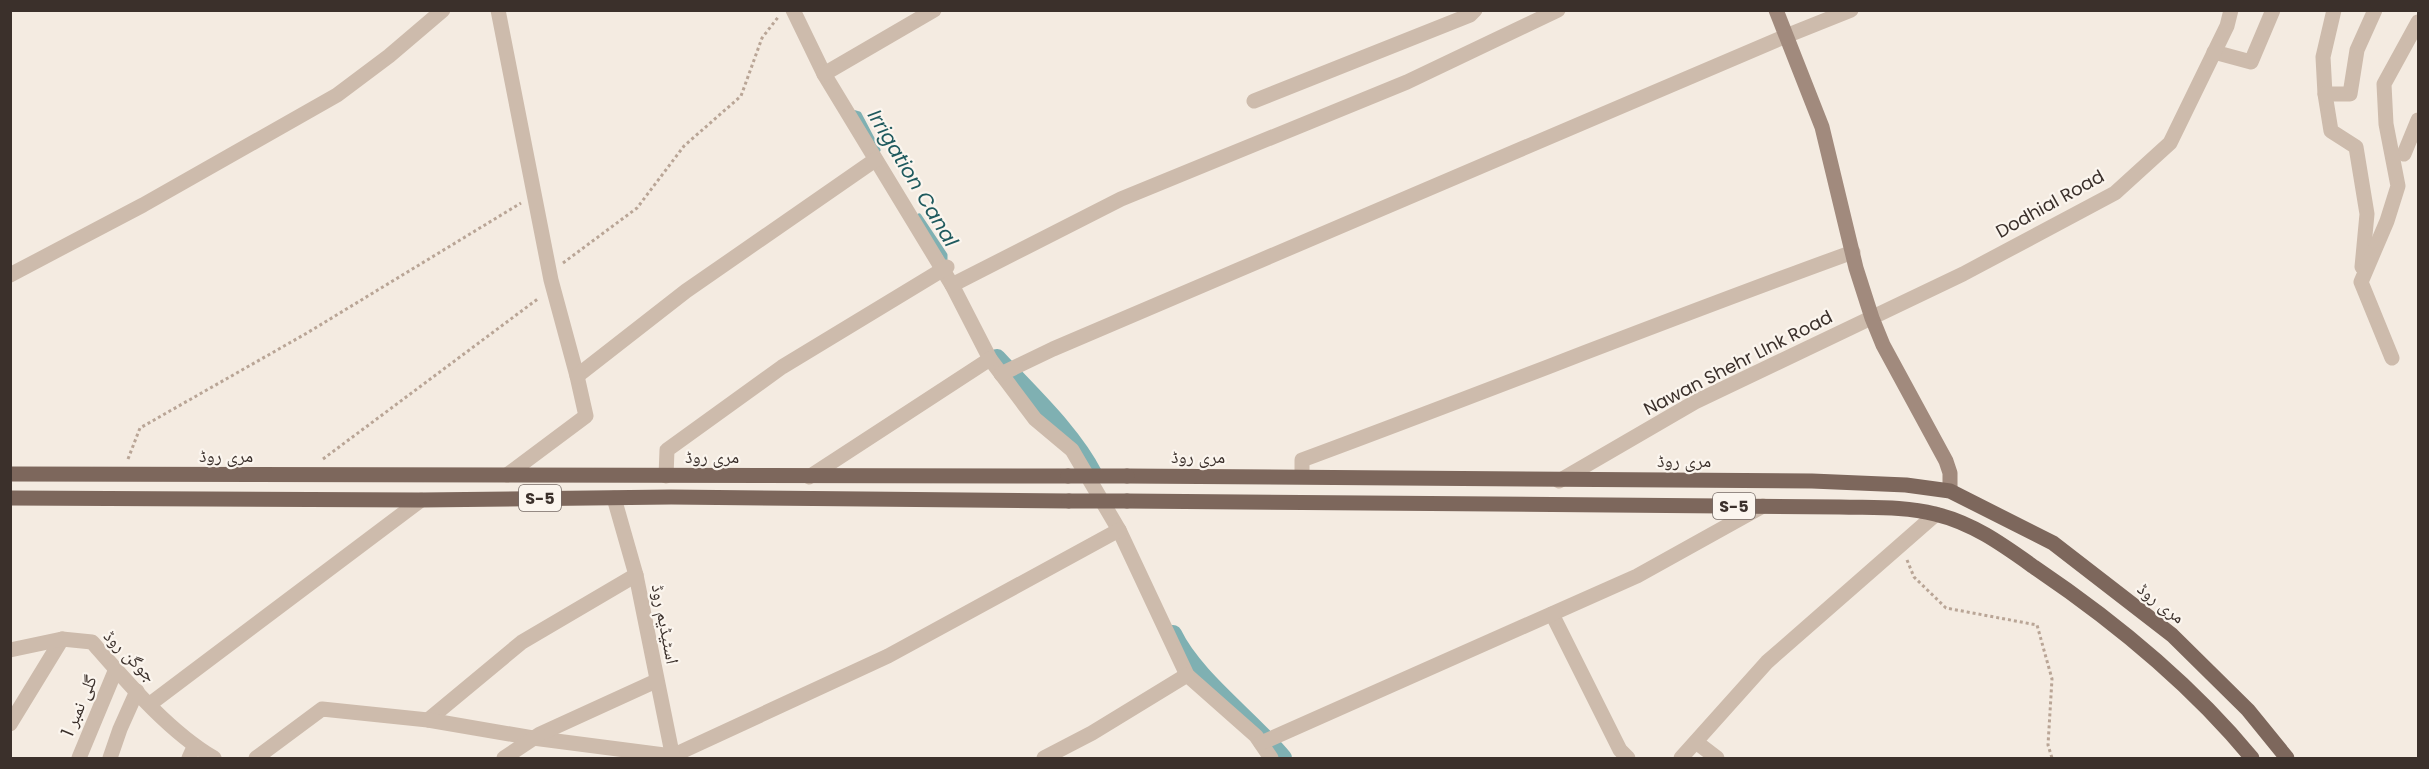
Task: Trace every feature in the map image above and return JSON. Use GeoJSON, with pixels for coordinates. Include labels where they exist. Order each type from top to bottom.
{"type":"FeatureCollection","features":[{"type":"Feature","properties":{"kind":"main road"},"geometry":{"type":"LineString","coordinates":[[1776,10],[1822,127],[1872,318],[1883,345],[1946,461],[1950,473],[1950,491]]}},
{"type":"Feature","properties":{"kind":"main road","name":"مری روڈ"},"geometry":{"type":"LineString","coordinates":[[10,474],[1302,476],[1559,481],[1812,481],[1906,485],[1950,491],[2053,543],[2172,635],[2248,710],[2287,759]]}},
{"type":"Feature","properties":{"kind":"main road"},"geometry":{"type":"LineString","coordinates":[[396,476],[396,500]]}},
{"type":"Feature","properties":{"kind":"main road"},"geometry":{"type":"LineString","coordinates":[[791,477],[791,499]]}},
{"type":"Feature","properties":{"kind":"main road","name":"S-5"},"geometry":{"type":"LineString","coordinates":[[10,498],[396,500],[614,498],[1905,508],[1936,514],[1979,529],[2082,599],[2177,678],[2252,759]]}},
{"type":"Feature","properties":{"kind":"street"},"geometry":{"type":"LineString","coordinates":[[10,275],[143,205],[338,95],[389,57],[442,10]]}},
{"type":"Feature","properties":{"kind":"street"},"geometry":{"type":"LineString","coordinates":[[498,10],[551,281],[578,376],[586,416],[507,475]]}},
{"type":"Feature","properties":{"kind":"street"},"geometry":{"type":"LineString","coordinates":[[793,10],[824,74],[875,160],[945,268],[990,359],[1035,419],[1072,450],[1119,530],[1187,675],[1256,736],[1271,759]]}},
{"type":"Feature","properties":{"kind":"street"},"geometry":{"type":"LineString","coordinates":[[824,74],[934,10]]}},
{"type":"Feature","properties":{"kind":"street"},"geometry":{"type":"LineString","coordinates":[[1254,101],[1470,15],[1475,10]]}},
{"type":"Feature","properties":{"kind":"street"},"geometry":{"type":"LineString","coordinates":[[952,285],[1121,200],[1407,82],[1558,10]]}},
{"type":"Feature","properties":{"kind":"street"},"geometry":{"type":"LineString","coordinates":[[1001,374],[1096,330],[1851,10]]}},
{"type":"Feature","properties":{"kind":"street","name":"Dodhial Road"},"geometry":{"type":"LineString","coordinates":[[1872,318],[1963,274],[2115,193],[2170,143],[2227,26],[2231,10]]}},
{"type":"Feature","properties":{"kind":"street"},"geometry":{"type":"LineString","coordinates":[[2214,52],[2251,62],[2273,10]]}},
{"type":"Feature","properties":{"kind":"street"},"geometry":{"type":"LineString","coordinates":[[2334,10],[2323,57],[2325,94],[2331,131],[2356,147],[2367,214],[2361,282],[2392,358]]}},
{"type":"Feature","properties":{"kind":"street"},"geometry":{"type":"LineString","coordinates":[[2325,94],[2350,94],[2357,50],[2375,10]]}},
{"type":"Feature","properties":{"kind":"street"},"geometry":{"type":"LineString","coordinates":[[2405,155],[2386,124],[2384,84],[2418,21]]}},
{"type":"Feature","properties":{"kind":"street"},"geometry":{"type":"LineString","coordinates":[[2361,282],[2387,221],[2405,155],[2418,120]]}},
{"type":"Feature","properties":{"kind":"street"},"geometry":{"type":"LineString","coordinates":[[578,376],[687,291],[875,160]]}},
{"type":"Feature","properties":{"kind":"street"},"geometry":{"type":"LineString","coordinates":[[1302,476],[1302,460],[1853,252]]}},
{"type":"Feature","properties":{"kind":"street"},"geometry":{"type":"LineString","coordinates":[[666,476],[667,450],[782,367],[945,268]]}},
{"type":"Feature","properties":{"kind":"street","name":"Nawan Shehr LInk Road"},"geometry":{"type":"LineString","coordinates":[[1559,481],[1695,402],[1872,318]]}},
{"type":"Feature","properties":{"kind":"street"},"geometry":{"type":"LineString","coordinates":[[809,477],[990,359]]}},
{"type":"Feature","properties":{"kind":"street","name":"اسٹیڈیم روڈ"},"geometry":{"type":"LineString","coordinates":[[614,498],[636,575],[672,757]]}},
{"type":"Feature","properties":{"kind":"street"},"geometry":{"type":"LineString","coordinates":[[150,704],[421,500]]}},
{"type":"Feature","properties":{"kind":"street"},"geometry":{"type":"LineString","coordinates":[[1261,743],[1637,576],[1763,506]]}},
{"type":"Feature","properties":{"kind":"street"},"geometry":{"type":"LineString","coordinates":[[1681,759],[1767,662],[1936,514]]}},
{"type":"Feature","properties":{"kind":"street"},"geometry":{"type":"LineString","coordinates":[[256,759],[322,709],[428,720],[533,738],[672,757],[888,656],[1119,530]]}},
{"type":"Feature","properties":{"kind":"street"},"geometry":{"type":"LineString","coordinates":[[428,720],[522,642],[636,575]]}},
{"type":"Feature","properties":{"kind":"street"},"geometry":{"type":"LineString","coordinates":[[1552,614],[1620,750],[1628,759]]}},
{"type":"Feature","properties":{"kind":"street"},"geometry":{"type":"LineString","coordinates":[[10,724],[62,639]]}},
{"type":"Feature","properties":{"kind":"street","name":"جوگن روڈ"},"geometry":{"type":"LineString","coordinates":[[10,650],[62,639],[92,642],[192,753],[214,759]]}},
{"type":"Feature","properties":{"kind":"street","name":"گلی نمبر 1"},"geometry":{"type":"LineString","coordinates":[[79,759],[116,669]]}},
{"type":"Feature","properties":{"kind":"street"},"geometry":{"type":"LineString","coordinates":[[1044,759],[1092,733],[1187,675]]}},
{"type":"Feature","properties":{"kind":"street"},"geometry":{"type":"LineString","coordinates":[[504,759],[533,738],[656,681]]}},
{"type":"Feature","properties":{"kind":"street"},"geometry":{"type":"LineString","coordinates":[[110,759],[137,691]]}},
{"type":"Feature","properties":{"kind":"street"},"geometry":{"type":"LineString","coordinates":[[1696,742],[1717,759]]}},
{"type":"Feature","properties":{"kind":"path"},"geometry":{"type":"LineString","coordinates":[[300,476],[470,348],[637,208],[684,146],[741,96],[762,38],[783,10]]}},
{"type":"Feature","properties":{"kind":"path"},"geometry":{"type":"LineString","coordinates":[[121,475],[140,428],[307,333],[534,195]]}},
{"type":"Feature","properties":{"kind":"path"},"geometry":{"type":"LineString","coordinates":[[1901,546],[1914,577],[1946,608],[2037,625],[2052,679],[2048,745],[2052,759]]}},
{"type":"Feature","properties":{"kind":"waterway","name":"Irrigation Canal"},"geometry":{"type":"LineString","coordinates":[[852,112],[859,114],[878,150]]}},
{"type":"Feature","properties":{"kind":"waterway","name":"Irrigation Canal"},"geometry":{"type":"LineString","coordinates":[[919,216],[945,255],[945,265]]}},
{"type":"Feature","properties":{"kind":"waterway"},"geometry":{"type":"LineString","coordinates":[[997,358],[1062,429],[1094,475]]}},
{"type":"Feature","properties":{"kind":"waterway"},"geometry":{"type":"LineString","coordinates":[[1173,634],[1182,650],[1209,682],[1283,758]]}}]}
